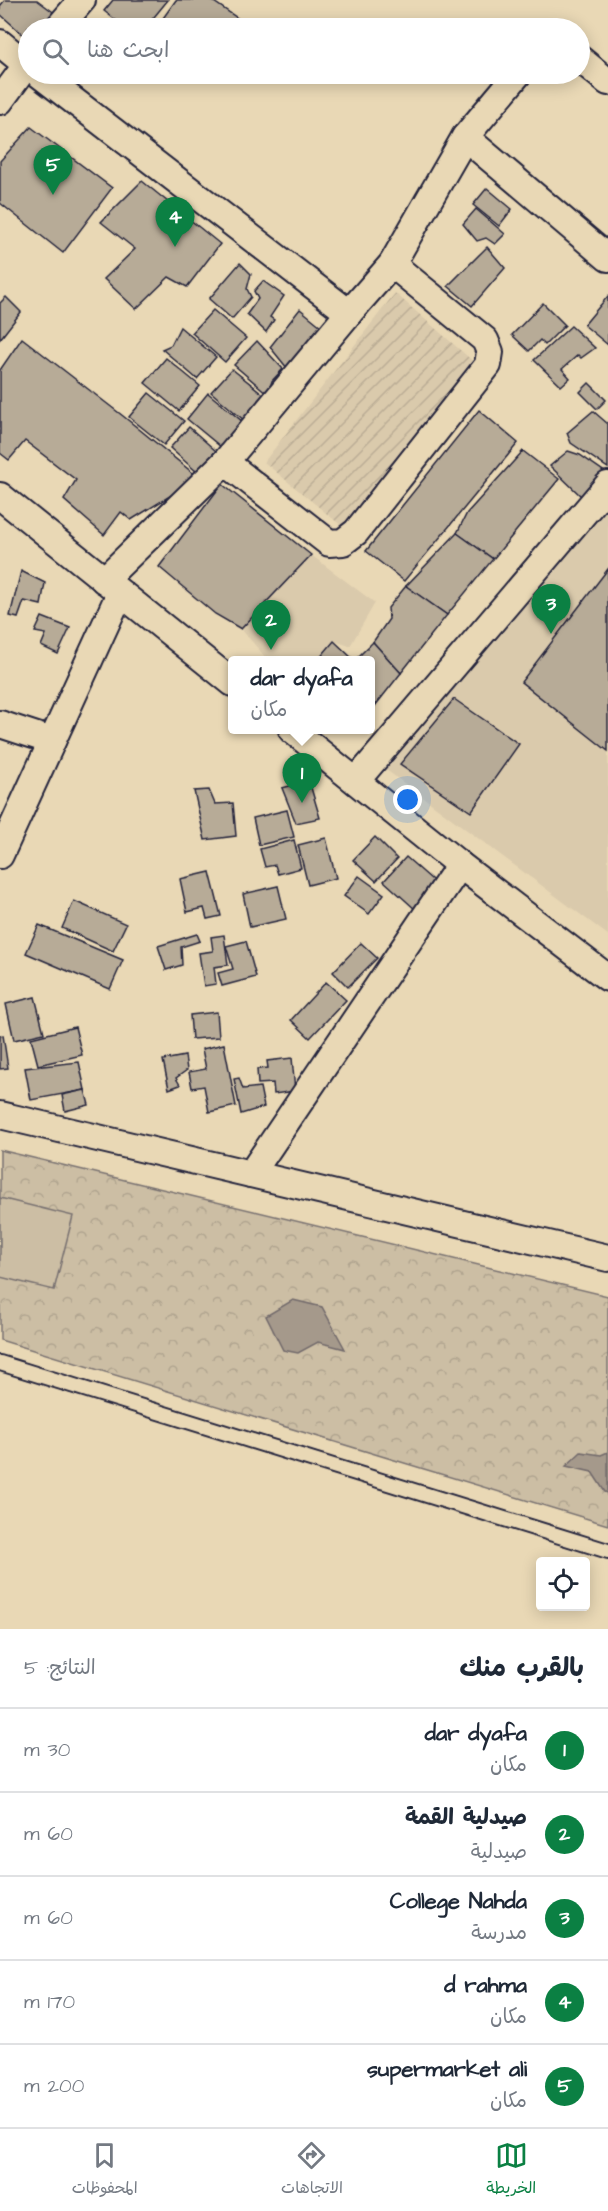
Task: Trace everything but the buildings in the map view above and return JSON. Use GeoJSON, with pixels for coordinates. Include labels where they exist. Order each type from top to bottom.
{"type":"FeatureCollection","features":[{"type":"Feature","properties":{"kind":"street"},"geometry":{"type":"LineString","coordinates":[[67,18],[82,0]]}},
{"type":"Feature","properties":{"kind":"street"},"geometry":{"type":"LineString","coordinates":[[0,43],[18,57]]}},
{"type":"Feature","properties":{"kind":"street"},"geometry":{"type":"LineString","coordinates":[[590,68],[608,82]]}},
{"type":"Feature","properties":{"kind":"street"},"geometry":{"type":"LineString","coordinates":[[0,101],[18,81]]}},
{"type":"Feature","properties":{"kind":"street"},"geometry":{"type":"LineString","coordinates":[[53,84],[349,313]]}},
{"type":"Feature","properties":{"kind":"street"},"geometry":{"type":"LineString","coordinates":[[0,855],[52,741],[112,586],[225,462],[392,264],[465,137],[510,84]]}},
{"type":"Feature","properties":{"kind":"street"},"geometry":{"type":"LineString","coordinates":[[465,137],[608,258]]}},
{"type":"Feature","properties":{"kind":"street"},"geometry":{"type":"LineString","coordinates":[[225,462],[329,543],[343,542],[356,532],[488,365],[490,352],[485,340],[392,264]]}},
{"type":"Feature","properties":{"kind":"street"},"geometry":{"type":"LineString","coordinates":[[356,781],[608,485]]}},
{"type":"Feature","properties":{"kind":"street"},"geometry":{"type":"LineString","coordinates":[[0,496],[228,679]]}},
{"type":"Feature","properties":{"kind":"street"},"geometry":{"type":"LineString","coordinates":[[0,724],[52,741]]}},
{"type":"Feature","properties":{"kind":"street"},"geometry":{"type":"LineString","coordinates":[[298,734],[460,865],[608,978]]}},
{"type":"Feature","properties":{"kind":"street"},"geometry":{"type":"LineString","coordinates":[[251,1174],[460,865]]}},
{"type":"Feature","properties":{"kind":"street"},"geometry":{"type":"LineString","coordinates":[[0,1115],[608,1258]]}},
{"type":"Feature","properties":{"kind":"lane"},"geometry":{"type":"LineString","coordinates":[[0,1363],[608,1551]]}},
{"type":"Feature","properties":{"kind":"shaded area"},"geometry":{"type":"Polygon","coordinates":[[[395,293],[475,363],[343,527],[264,462],[395,293]]]}},
{"type":"Feature","properties":{"kind":"shaded area"},"geometry":{"type":"Polygon","coordinates":[[[608,501],[608,935],[381,766],[608,501]]]}},
{"type":"Feature","properties":{"kind":"shaded area"},"geometry":{"type":"Polygon","coordinates":[[[311,555],[375,603],[350,646],[334,641],[321,656],[265,656],[241,629],[311,555]]]}},
{"type":"Feature","properties":{"kind":"shaded area"},"geometry":{"type":"Polygon","coordinates":[[[293,1300],[322,1307],[345,1349],[318,1342],[298,1353],[283,1350],[266,1316],[293,1300]]]}},
{"type":"Feature","properties":{"kind":"shaded area"},"geometry":{"type":"Polygon","coordinates":[[[581,1452],[601,1455],[608,1452],[608,1493],[592,1472],[566,1466],[581,1452]]]}},
{"type":"Feature","properties":{"kind":"green space"},"geometry":{"type":"Polygon","coordinates":[[[0,1150],[608,1296],[608,1525],[0,1340],[0,1150]]]}},
{"type":"Feature","properties":{"kind":"green space"},"geometry":{"type":"Polygon","coordinates":[[[0,1198],[73,1216],[54,1290],[0,1277],[0,1198]]]}},
{"type":"Feature","properties":{"kind":"place","name":"supermarket ali"},"geometry":{"type":"Point","coordinates":[53,195]}},
{"type":"Feature","properties":{"kind":"place","name":"d rahma"},"geometry":{"type":"Point","coordinates":[175,247]}},
{"type":"Feature","properties":{"kind":"place","name":"College Nahda"},"geometry":{"type":"Point","coordinates":[551,634]}},
{"type":"Feature","properties":{"kind":"place","name":"صيدلية القمة"},"geometry":{"type":"Point","coordinates":[271,650]}},
{"type":"Feature","properties":{"kind":"place","name":"dar dyafa"},"geometry":{"type":"Point","coordinates":[302,803]}}]}
